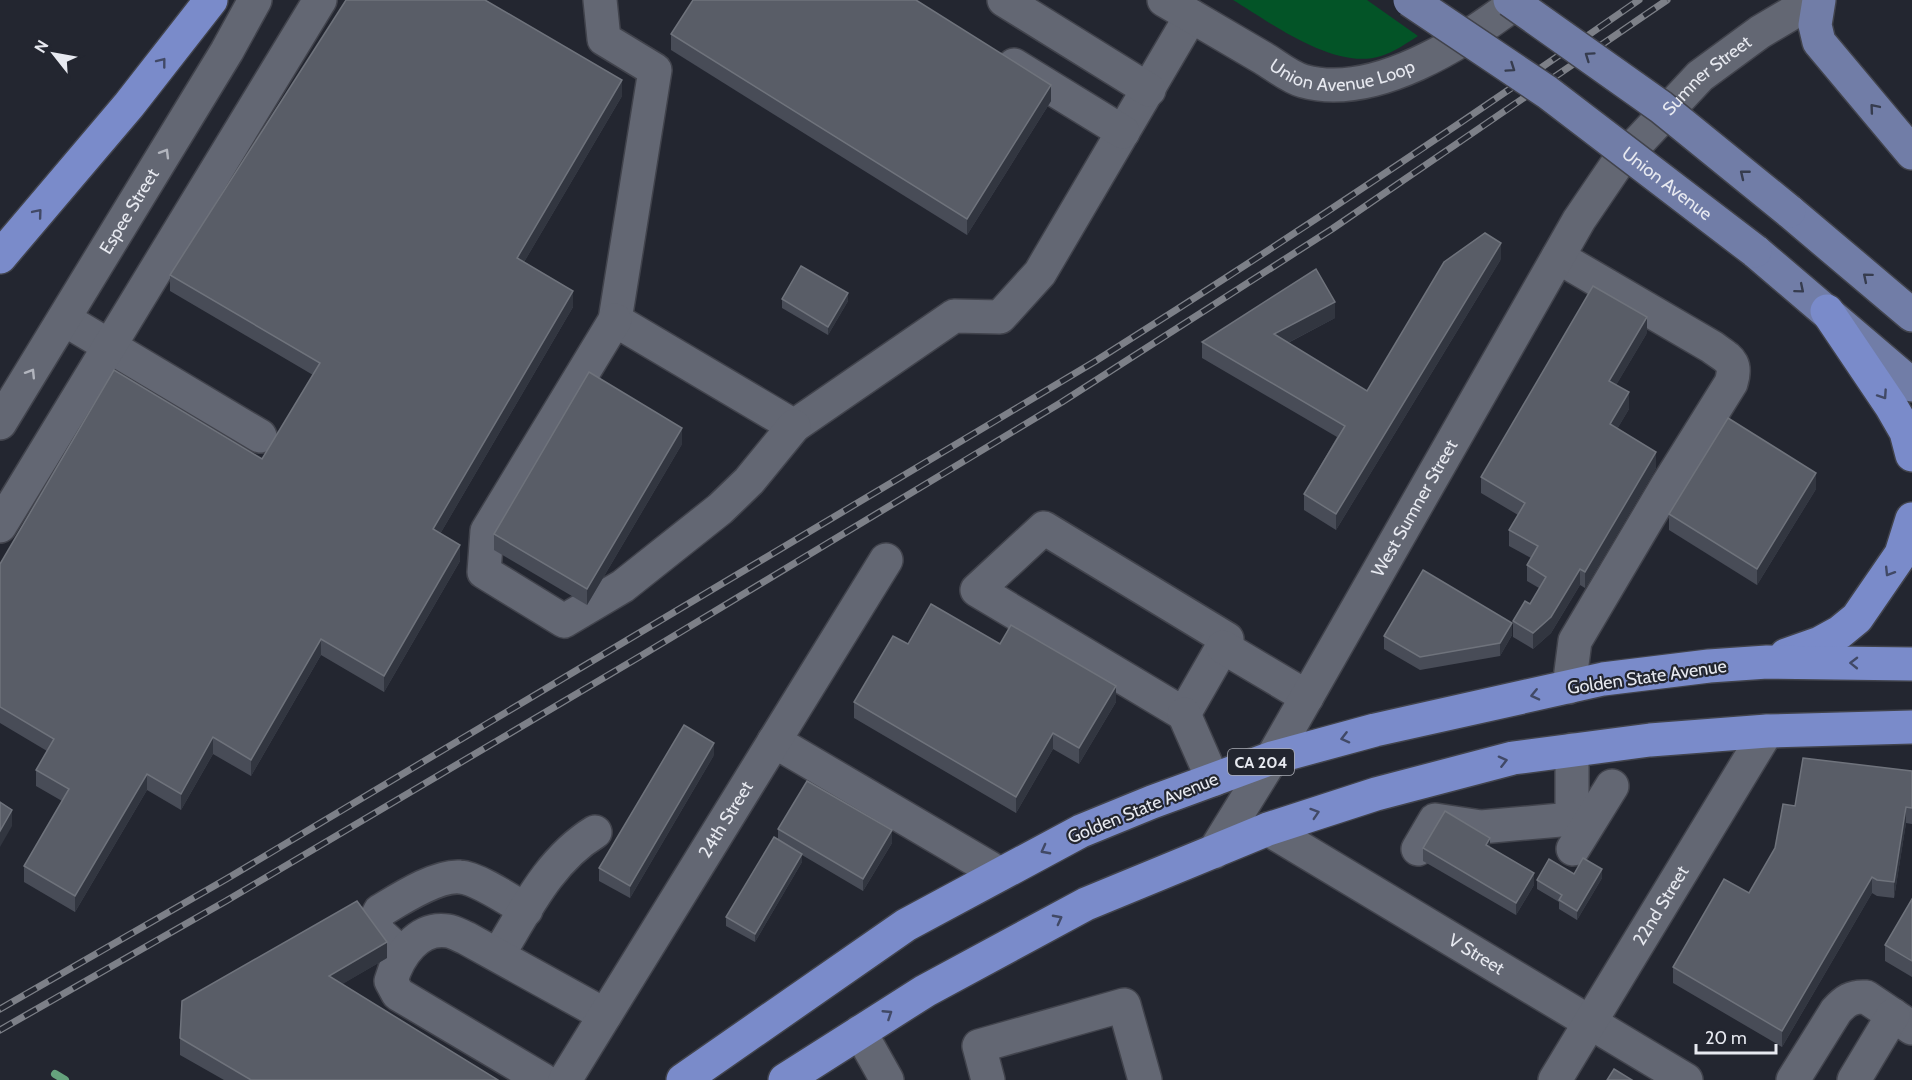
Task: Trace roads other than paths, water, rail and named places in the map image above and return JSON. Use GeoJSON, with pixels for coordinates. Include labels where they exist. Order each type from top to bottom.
{"type":"FeatureCollection","features":[{"type":"Feature","properties":{"kind":"highway"},"geometry":{"type":"LineString","coordinates":[[0,257],[129,105],[211,0]]}},
{"type":"Feature","properties":{"kind":"highway"},"geometry":{"type":"LineString","coordinates":[[1827,311],[1891,406],[1906,432],[1912,455]]}},
{"type":"Feature","properties":{"kind":"highway"},"geometry":{"type":"LineString","coordinates":[[1767,662],[1820,643],[1840,632],[1857,618],[1901,554],[1912,519]]}},
{"type":"Feature","properties":{"kind":"highway","name":"Golden State Avenue"},"geometry":{"type":"LineString","coordinates":[[683,1080],[906,924],[1081,831],[1272,758],[1375,730],[1627,676],[1767,662],[1912,664]]}},
{"type":"Feature","properties":{"kind":"highway"},"geometry":{"type":"LineString","coordinates":[[785,1080],[925,990],[1086,904],[1268,829],[1376,794],[1501,761],[1650,740],[1767,730],[1912,727]]}},
{"type":"Feature","properties":{"kind":"main road","name":"Union Avenue"},"geometry":{"type":"LineString","coordinates":[[1410,0],[1547,92],[1755,251],[1912,386]]}},
{"type":"Feature","properties":{"kind":"main road"},"geometry":{"type":"LineString","coordinates":[[1510,0],[1661,106],[1912,315]]}},
{"type":"Feature","properties":{"kind":"main road"},"geometry":{"type":"LineString","coordinates":[[1820,0],[1815,25],[1819,42],[1912,153]]}},
{"type":"Feature","properties":{"kind":"street","name":"Espee Street"},"geometry":{"type":"LineString","coordinates":[[0,423],[227,51],[255,0]]}},
{"type":"Feature","properties":{"kind":"street"},"geometry":{"type":"LineString","coordinates":[[0,526],[320,0]]}},
{"type":"Feature","properties":{"kind":"street"},"geometry":{"type":"LineString","coordinates":[[600,0],[604,39],[655,70],[615,320],[487,531],[484,572],[564,621],[623,586],[720,509],[749,481],[794,426],[954,316],[1000,317],[1040,273],[1149,90],[1178,8]]}},
{"type":"Feature","properties":{"kind":"street"},"geometry":{"type":"LineString","coordinates":[[1004,0],[1149,90]]}},
{"type":"Feature","properties":{"kind":"street","name":"Union Avenue Loop"},"geometry":{"type":"LineString","coordinates":[[1178,8],[1302,81],[1347,86],[1432,57],[1483,28],[1519,0]]}},
{"type":"Feature","properties":{"kind":"street","name":"Sumner Street"},"geometry":{"type":"LineString","coordinates":[[1615,167],[1701,76],[1760,32],[1814,0]]}},
{"type":"Feature","properties":{"kind":"street"},"geometry":{"type":"LineString","coordinates":[[986,48],[1123,132]]}},
{"type":"Feature","properties":{"kind":"street","name":"West Sumner Street"},"geometry":{"type":"LineString","coordinates":[[1214,852],[1272,758],[1579,220],[1615,167]]}},
{"type":"Feature","properties":{"kind":"street"},"geometry":{"type":"LineString","coordinates":[[1558,257],[1712,347],[1732,362],[1735,371],[1731,383],[1575,641],[1569,687]]}},
{"type":"Feature","properties":{"kind":"street"},"geometry":{"type":"LineString","coordinates":[[64,319],[260,436]]}},
{"type":"Feature","properties":{"kind":"street"},"geometry":{"type":"LineString","coordinates":[[615,320],[794,426]]}},
{"type":"Feature","properties":{"kind":"street"},"geometry":{"type":"LineString","coordinates":[[1184,714],[1227,639],[1044,528],[977,590],[1184,714],[1213,780]]}},
{"type":"Feature","properties":{"kind":"street","name":"24th Street"},"geometry":{"type":"LineString","coordinates":[[565,1080],[886,560]]}},
{"type":"Feature","properties":{"kind":"street"},"geometry":{"type":"LineString","coordinates":[[1222,647],[1307,697]]}},
{"type":"Feature","properties":{"kind":"street","name":"22nd Street"},"geometry":{"type":"LineString","coordinates":[[1555,1080],[1767,730]]}},
{"type":"Feature","properties":{"kind":"street"},"geometry":{"type":"LineString","coordinates":[[774,741],[1000,873]]}},
{"type":"Feature","properties":{"kind":"street"},"geometry":{"type":"LineString","coordinates":[[1572,750],[1577,832]]}},
{"type":"Feature","properties":{"kind":"street"},"geometry":{"type":"LineString","coordinates":[[1577,832],[1612,786]]}},
{"type":"Feature","properties":{"kind":"street"},"geometry":{"type":"LineString","coordinates":[[1418,849],[1435,819],[1481,827],[1577,832]]}},
{"type":"Feature","properties":{"kind":"street","name":"V Street"},"geometry":{"type":"LineString","coordinates":[[1268,829],[1686,1080]]}},
{"type":"Feature","properties":{"kind":"street"},"geometry":{"type":"LineString","coordinates":[[498,956],[546,878],[567,853],[595,832]]}},
{"type":"Feature","properties":{"kind":"street"},"geometry":{"type":"LineString","coordinates":[[402,954],[379,933],[375,921],[380,911],[444,878],[461,876],[526,910]]}},
{"type":"Feature","properties":{"kind":"street"},"geometry":{"type":"LineString","coordinates":[[543,1080],[398,994],[391,981],[402,954],[416,940],[430,932],[448,931],[466,938],[605,1015]]}},
{"type":"Feature","properties":{"kind":"street"},"geometry":{"type":"LineString","coordinates":[[1793,1080],[1836,1011],[1844,1002],[1856,996],[1866,997],[1902,1022],[1854,1080]]}},
{"type":"Feature","properties":{"kind":"street"},"geometry":{"type":"LineString","coordinates":[[988,1080],[979,1046],[1124,1005],[1145,1080]]}},
{"type":"Feature","properties":{"kind":"street"},"geometry":{"type":"LineString","coordinates":[[860,1032],[887,1080]]}},
{"type":"Feature","properties":{"kind":"waterway"},"geometry":{"type":"LineString","coordinates":[[55,1074],[65,1080]]}},
{"type":"Feature","properties":{"kind":"railway"},"geometry":{"type":"LineString","coordinates":[[0,1009],[228,878],[1094,362],[1368,184],[1639,0]]}},
{"type":"Feature","properties":{"kind":"railway"},"geometry":{"type":"LineString","coordinates":[[0,1030],[226,901],[639,657],[1062,402],[1332,229],[1667,0]]}}]}
